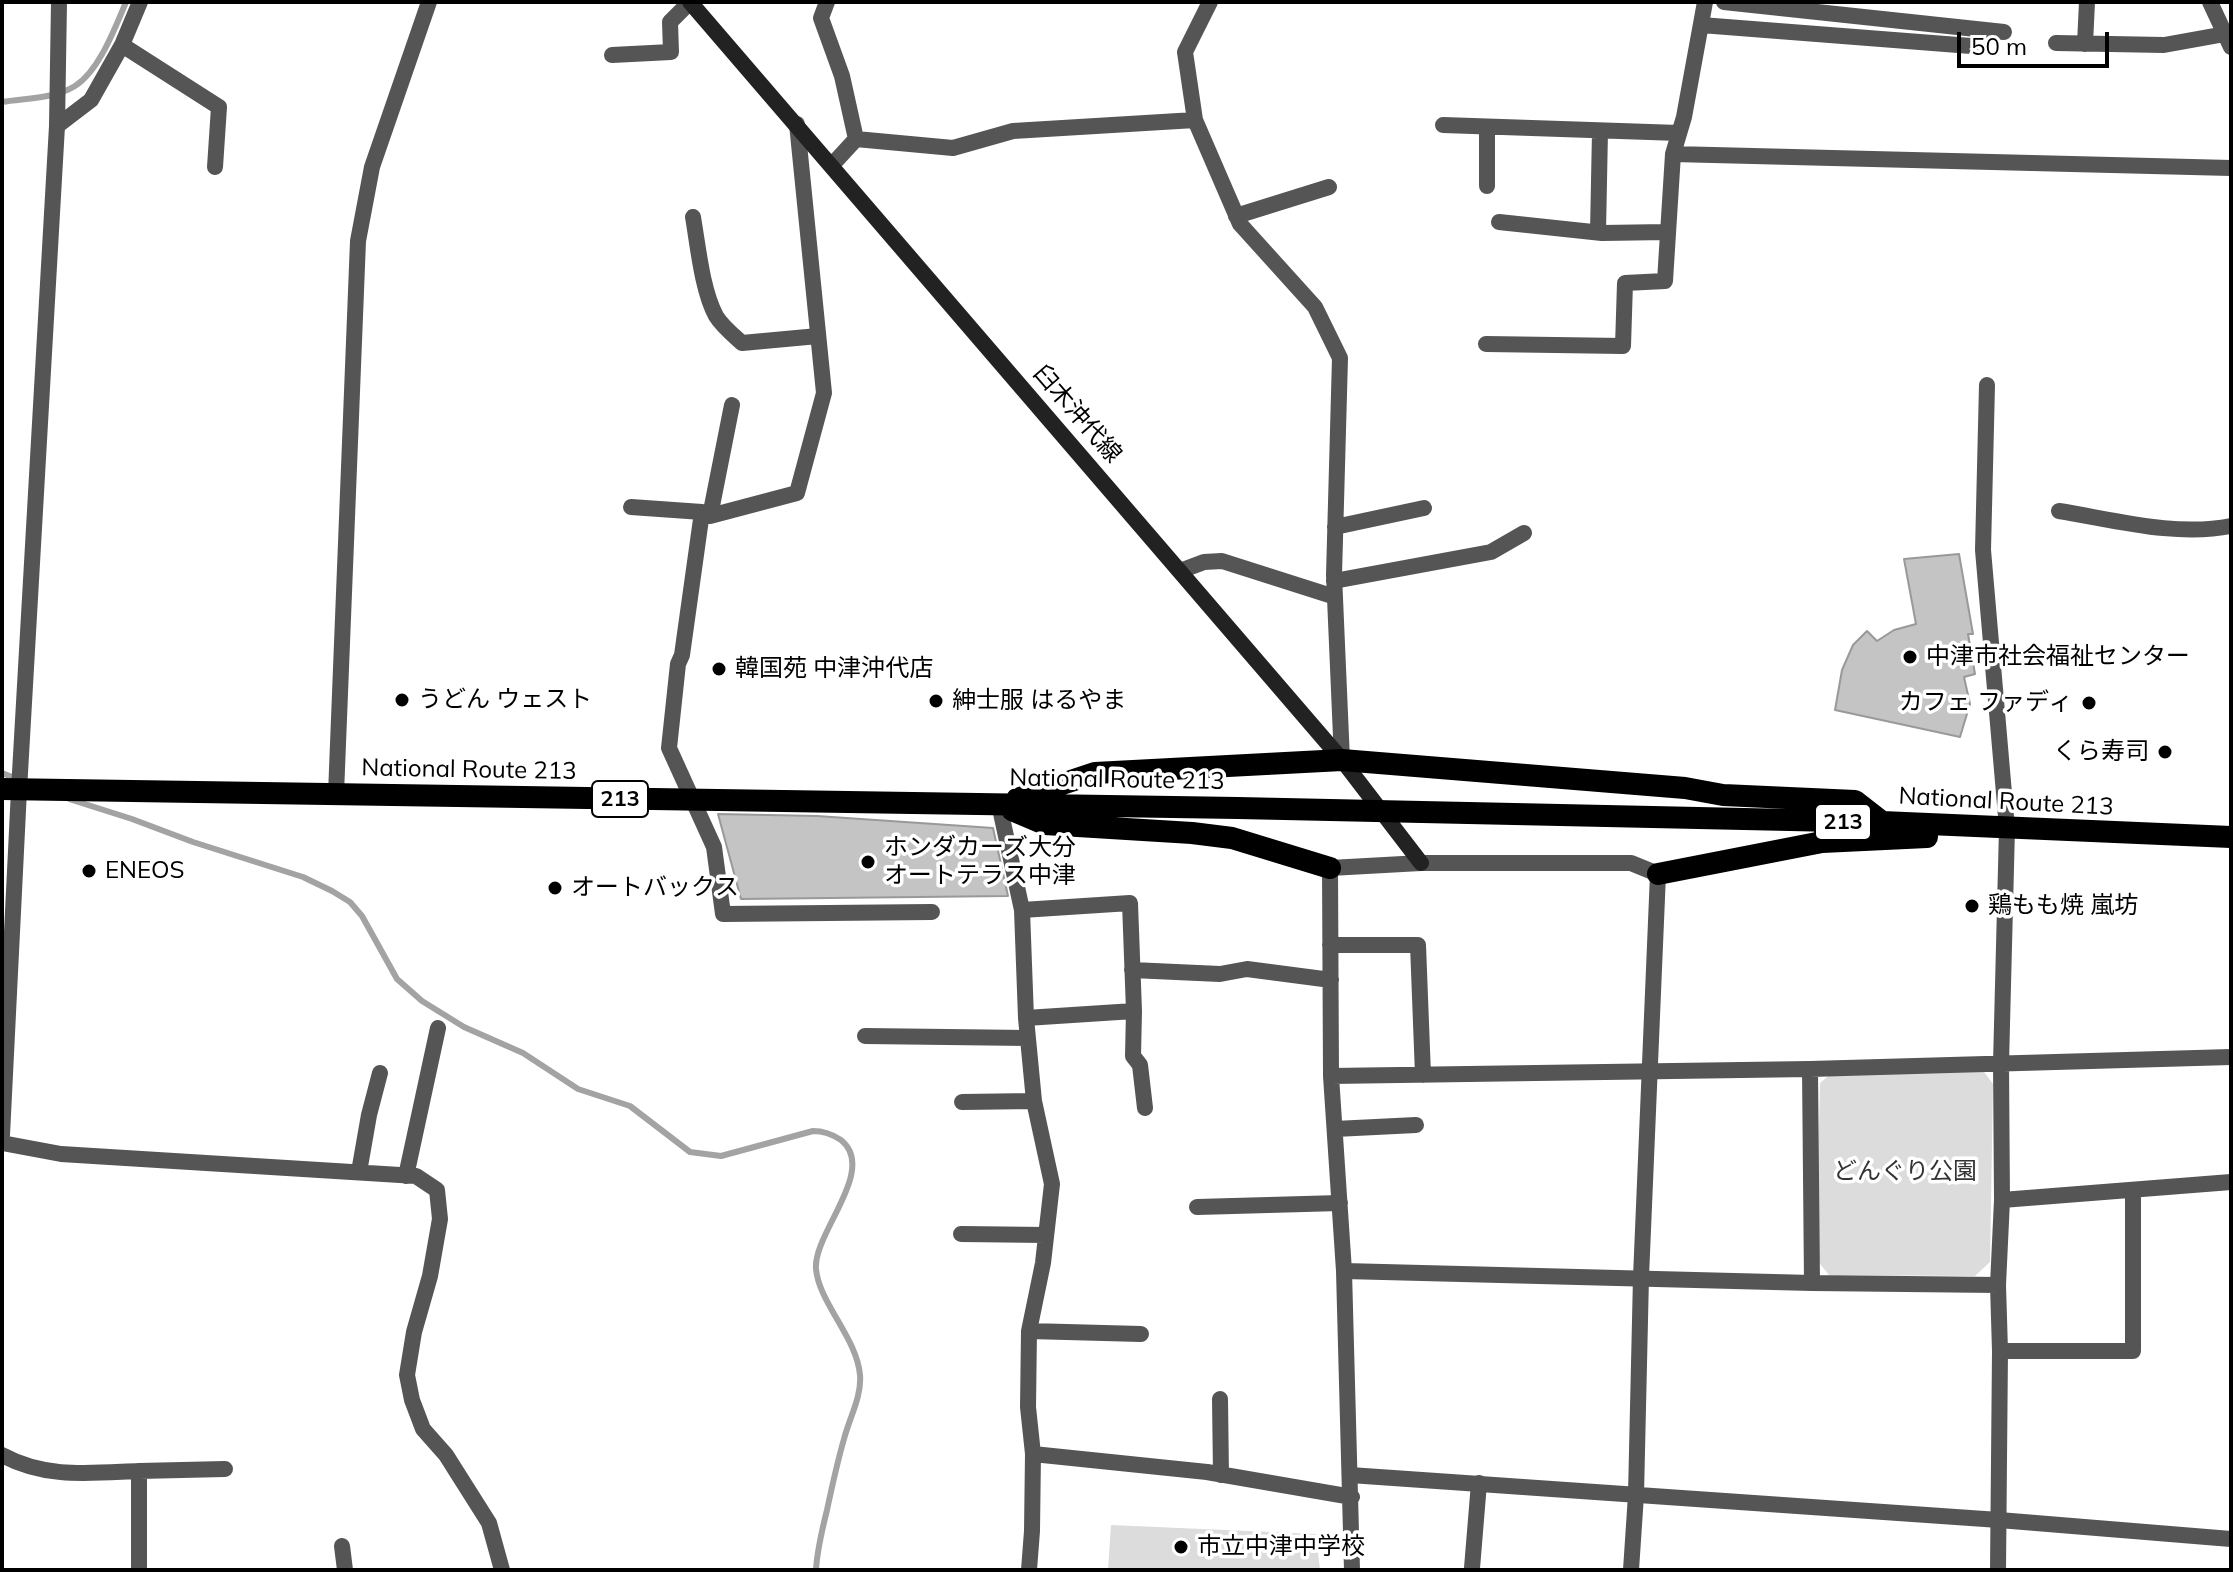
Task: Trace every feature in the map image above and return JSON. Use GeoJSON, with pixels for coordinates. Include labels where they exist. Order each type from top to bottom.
{"type":"FeatureCollection","features":[{"type":"Feature","properties":{"kind":"highway"},"geometry":{"type":"LineString","coordinates":[[999,804],[1095,773],[1342,760],[1685,788],[1723,795],[1855,801],[1882,822]]}},
{"type":"Feature","properties":{"kind":"highway","name":"National Route 213"},"geometry":{"type":"LineString","coordinates":[[11,789],[1238,808],[1882,822],[2231,837]]}},
{"type":"Feature","properties":{"kind":"highway"},"geometry":{"type":"LineString","coordinates":[[999,804],[1045,824],[1232,838],[1330,868]]}},
{"type":"Feature","properties":{"kind":"highway"},"geometry":{"type":"LineString","coordinates":[[1658,874],[1822,842],[1934,837],[2007,828]]}},
{"type":"Feature","properties":{"kind":"main road","name":"臼木沖代線"},"geometry":{"type":"LineString","coordinates":[[690,2],[1342,760],[1421,863]]}},
{"type":"Feature","properties":{"kind":"street"},"geometry":{"type":"LineString","coordinates":[[2,1135],[11,789],[57,126],[59,2]]}},
{"type":"Feature","properties":{"kind":"street"},"geometry":{"type":"LineString","coordinates":[[57,126],[91,100],[122,45],[140,2]]}},
{"type":"Feature","properties":{"kind":"street"},"geometry":{"type":"LineString","coordinates":[[336,794],[358,241],[372,167],[429,2]]}},
{"type":"Feature","properties":{"kind":"street"},"geometry":{"type":"LineString","coordinates":[[612,55],[671,52],[670,22],[690,2]]}},
{"type":"Feature","properties":{"kind":"street"},"geometry":{"type":"LineString","coordinates":[[827,2],[821,18],[842,76],[856,139]]}},
{"type":"Feature","properties":{"kind":"street"},"geometry":{"type":"LineString","coordinates":[[1210,2],[1185,52],[1195,120],[1240,224],[1315,307],[1340,358],[1334,589],[1342,760]]}},
{"type":"Feature","properties":{"kind":"street"},"geometry":{"type":"LineString","coordinates":[[1486,344],[1623,346],[1625,283],[1665,281],[1673,154],[1705,2]]}},
{"type":"Feature","properties":{"kind":"street"},"geometry":{"type":"LineString","coordinates":[[1724,2],[2004,32]]}},
{"type":"Feature","properties":{"kind":"street"},"geometry":{"type":"LineString","coordinates":[[2085,44],[2087,2]]}},
{"type":"Feature","properties":{"kind":"street"},"geometry":{"type":"LineString","coordinates":[[2056,43],[2164,45],[2228,40],[2210,2]]}},
{"type":"Feature","properties":{"kind":"street"},"geometry":{"type":"LineString","coordinates":[[1701,25],[1971,46]]}},
{"type":"Feature","properties":{"kind":"street"},"geometry":{"type":"LineString","coordinates":[[122,45],[219,107],[215,167]]}},
{"type":"Feature","properties":{"kind":"street"},"geometry":{"type":"LineString","coordinates":[[856,139],[953,148],[1013,131],[1195,120]]}},
{"type":"Feature","properties":{"kind":"street"},"geometry":{"type":"LineString","coordinates":[[631,507],[706,514],[797,493],[824,393],[797,124]]}},
{"type":"Feature","properties":{"kind":"street"},"geometry":{"type":"LineString","coordinates":[[1443,125],[1679,133]]}},
{"type":"Feature","properties":{"kind":"street"},"geometry":{"type":"LineString","coordinates":[[1487,127],[1487,186]]}},
{"type":"Feature","properties":{"kind":"street"},"geometry":{"type":"LineString","coordinates":[[1598,232],[1600,131]]}},
{"type":"Feature","properties":{"kind":"street"},"geometry":{"type":"LineString","coordinates":[[832,165],[856,139]]}},
{"type":"Feature","properties":{"kind":"street"},"geometry":{"type":"LineString","coordinates":[[1673,154],[2231,168]]}},
{"type":"Feature","properties":{"kind":"street"},"geometry":{"type":"LineString","coordinates":[[1236,216],[1329,187]]}},
{"type":"Feature","properties":{"kind":"street"},"geometry":{"type":"LineString","coordinates":[[693,217],[710,301],[717,318],[731,334],[742,343],[818,336]]}},
{"type":"Feature","properties":{"kind":"street"},"geometry":{"type":"LineString","coordinates":[[1499,222],[1598,232],[1667,232]]}},
{"type":"Feature","properties":{"kind":"street"},"geometry":{"type":"LineString","coordinates":[[1987,385],[1983,550],[2007,828],[1998,1285],[1998,1570]]}},
{"type":"Feature","properties":{"kind":"street"},"geometry":{"type":"LineString","coordinates":[[732,405],[706,514],[678,664],[669,748],[714,847],[723,914],[932,912]]}},
{"type":"Feature","properties":{"kind":"street"},"geometry":{"type":"LineString","coordinates":[[1335,527],[1424,508]]}},
{"type":"Feature","properties":{"kind":"street"},"geometry":{"type":"LineString","coordinates":[[2059,511],[2186,531],[2231,526]]}},
{"type":"Feature","properties":{"kind":"street"},"geometry":{"type":"LineString","coordinates":[[1180,571],[1204,562],[1222,561],[1334,589],[1491,552],[1524,533]]}},
{"type":"Feature","properties":{"kind":"street"},"geometry":{"type":"LineString","coordinates":[[999,804],[1022,910],[1026,1018],[1034,1101],[1052,1184],[1043,1263],[1029,1331],[1028,1407],[1033,1454],[1029,1570]]}},
{"type":"Feature","properties":{"kind":"street"},"geometry":{"type":"LineString","coordinates":[[1352,1570],[1344,1271],[1331,1076],[1330,868],[1421,863],[1631,863],[1658,874],[1631,1570]]}},
{"type":"Feature","properties":{"kind":"street"},"geometry":{"type":"LineString","coordinates":[[1022,910],[1130,903],[1133,1056],[1140,1065],[1145,1108]]}},
{"type":"Feature","properties":{"kind":"street"},"geometry":{"type":"LineString","coordinates":[[1330,945],[1418,945],[1423,1075]]}},
{"type":"Feature","properties":{"kind":"street"},"geometry":{"type":"LineString","coordinates":[[1132,970],[1220,974],[1247,969],[1331,980]]}},
{"type":"Feature","properties":{"kind":"street"},"geometry":{"type":"LineString","coordinates":[[1026,1018],[1134,1011]]}},
{"type":"Feature","properties":{"kind":"street"},"geometry":{"type":"LineString","coordinates":[[406,1176],[438,1028]]}},
{"type":"Feature","properties":{"kind":"street"},"geometry":{"type":"LineString","coordinates":[[865,1036],[1028,1038]]}},
{"type":"Feature","properties":{"kind":"street"},"geometry":{"type":"LineString","coordinates":[[1331,1076],[1810,1069],[2231,1057]]}},
{"type":"Feature","properties":{"kind":"street"},"geometry":{"type":"LineString","coordinates":[[1810,1069],[1812,1283]]}},
{"type":"Feature","properties":{"kind":"street"},"geometry":{"type":"LineString","coordinates":[[359,1172],[380,1073]]}},
{"type":"Feature","properties":{"kind":"street"},"geometry":{"type":"LineString","coordinates":[[962,1102],[1034,1101]]}},
{"type":"Feature","properties":{"kind":"street"},"geometry":{"type":"LineString","coordinates":[[1335,1129],[1416,1125]]}},
{"type":"Feature","properties":{"kind":"street"},"geometry":{"type":"LineString","coordinates":[[2,1143],[61,1154],[416,1176],[437,1190],[440,1219],[407,1375],[423,1429],[446,1455],[489,1523],[502,1570]]}},
{"type":"Feature","properties":{"kind":"street"},"geometry":{"type":"LineString","coordinates":[[2002,1200],[2231,1182]]}},
{"type":"Feature","properties":{"kind":"street"},"geometry":{"type":"LineString","coordinates":[[2000,1351],[2133,1351],[2133,1191]]}},
{"type":"Feature","properties":{"kind":"street"},"geometry":{"type":"LineString","coordinates":[[1197,1207],[1340,1203]]}},
{"type":"Feature","properties":{"kind":"street"},"geometry":{"type":"LineString","coordinates":[[961,1234],[1046,1235]]}},
{"type":"Feature","properties":{"kind":"street"},"geometry":{"type":"LineString","coordinates":[[1344,1271],[1998,1285]]}},
{"type":"Feature","properties":{"kind":"street"},"geometry":{"type":"LineString","coordinates":[[1029,1331],[1141,1334]]}},
{"type":"Feature","properties":{"kind":"street"},"geometry":{"type":"LineString","coordinates":[[1220,1399],[1221,1475]]}},
{"type":"Feature","properties":{"kind":"street"},"geometry":{"type":"LineString","coordinates":[[1033,1454],[1221,1475],[1352,1497]]}},
{"type":"Feature","properties":{"kind":"street"},"geometry":{"type":"LineString","coordinates":[[2,1455],[19,1464],[64,1474],[225,1469]]}},
{"type":"Feature","properties":{"kind":"street"},"geometry":{"type":"LineString","coordinates":[[139,1471],[139,1570]]}},
{"type":"Feature","properties":{"kind":"street"},"geometry":{"type":"LineString","coordinates":[[1350,1475],[2231,1539]]}},
{"type":"Feature","properties":{"kind":"street"},"geometry":{"type":"LineString","coordinates":[[1472,1568],[1479,1483]]}},
{"type":"Feature","properties":{"kind":"street"},"geometry":{"type":"LineString","coordinates":[[342,1546],[345,1570]]}},
{"type":"Feature","properties":{"kind":"green space","name":"どんぐり公園"},"geometry":{"type":"Polygon","coordinates":[[[1982,1069],[1993,1084],[1990,1262],[1975,1276],[1829,1275],[1816,1259],[1820,1083],[1833,1072],[1982,1069]]]}},
{"type":"Feature","properties":{"kind":"green space"},"geometry":{"type":"Polygon","coordinates":[[[1111,1525],[1316,1534],[1320,1570],[1108,1570],[1111,1525]]]}},
{"type":"Feature","properties":{"kind":"building","name":"中津市社会福祉センター"},"geometry":{"type":"Polygon","coordinates":[[[1959,554],[1973,634],[1968,634],[1975,674],[1964,677],[1970,704],[1960,737],[1835,710],[1842,670],[1853,645],[1867,631],[1877,641],[1894,630],[1916,624],[1904,559],[1959,554]]]}},
{"type":"Feature","properties":{"kind":"building","name":"ホンダカーズ大分 オートテラス中津"},"geometry":{"type":"Polygon","coordinates":[[[718,814],[817,816],[993,828],[1008,896],[741,899],[718,814]]]}},
{"type":"Feature","properties":{"kind":"waterway"},"geometry":{"type":"LineString","coordinates":[[2,102],[58,93],[84,79],[105,48],[126,2]]}},
{"type":"Feature","properties":{"kind":"waterway"},"geometry":{"type":"LineString","coordinates":[[2,773],[17,779]]}},
{"type":"Feature","properties":{"kind":"waterway"},"geometry":{"type":"LineString","coordinates":[[69,799],[303,877],[332,891],[350,902],[362,916],[397,979],[422,1001],[464,1027],[523,1053],[578,1089],[630,1106],[690,1152],[721,1156],[813,1131],[841,1140],[850,1153],[852,1168],[849,1185],[824,1238],[816,1269],[824,1295],[852,1348],[860,1383],[835,1475],[816,1570]]}},
{"type":"Feature","properties":{"kind":"place","name":"中津市社会福祉センター"},"geometry":{"type":"Point","coordinates":[1910,657]}},
{"type":"Feature","properties":{"kind":"place","name":"韓国苑 中津沖代店"},"geometry":{"type":"Point","coordinates":[719,669]}},
{"type":"Feature","properties":{"kind":"place","name":"うどん ウェスト"},"geometry":{"type":"Point","coordinates":[402,700]}},
{"type":"Feature","properties":{"kind":"place","name":"紳士服 はるやま"},"geometry":{"type":"Point","coordinates":[936,701]}},
{"type":"Feature","properties":{"kind":"place","name":"カフェ ファディ"},"geometry":{"type":"Point","coordinates":[2089,703]}},
{"type":"Feature","properties":{"kind":"place","name":"くら寿司"},"geometry":{"type":"Point","coordinates":[2165,752]}},
{"type":"Feature","properties":{"kind":"place","name":"ホンダカーズ大分 オートテラス中津"},"geometry":{"type":"Point","coordinates":[868,862]}},
{"type":"Feature","properties":{"kind":"place","name":"ENEOS"},"geometry":{"type":"Point","coordinates":[89,871]}},
{"type":"Feature","properties":{"kind":"place","name":"オートバックス"},"geometry":{"type":"Point","coordinates":[555,888]}},
{"type":"Feature","properties":{"kind":"place","name":"鶏もも焼 嵐坊"},"geometry":{"type":"Point","coordinates":[1972,906]}},
{"type":"Feature","properties":{"kind":"place","name":"市立中津中学校"},"geometry":{"type":"Point","coordinates":[1181,1547]}}]}
